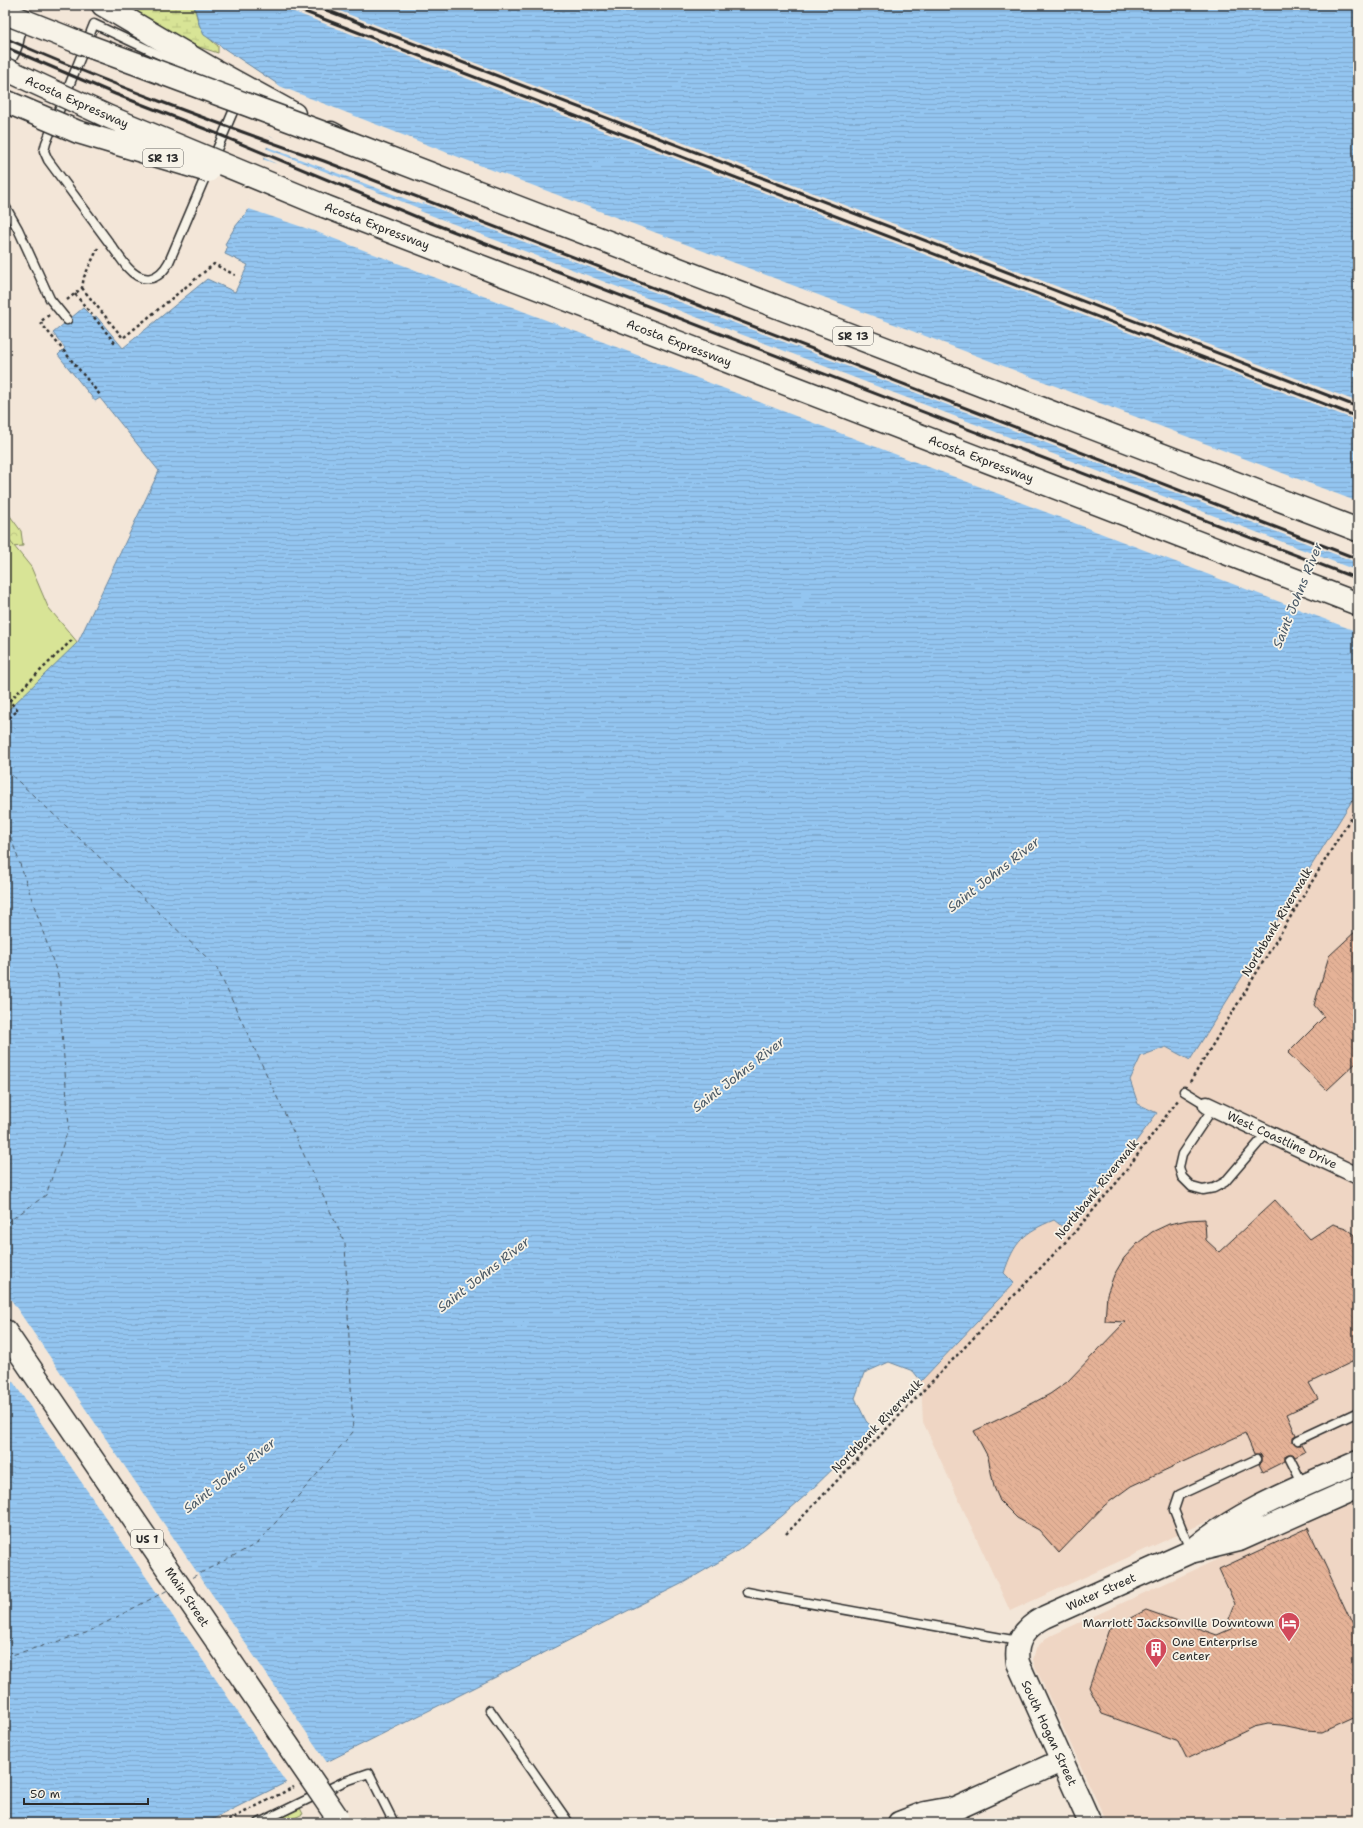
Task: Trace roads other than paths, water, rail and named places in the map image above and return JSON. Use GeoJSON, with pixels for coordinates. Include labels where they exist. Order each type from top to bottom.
{"type":"FeatureCollection","features":[{"type":"Feature","properties":{"kind":"main road"},"geometry":{"type":"LineString","coordinates":[[5,57],[14,34],[12,5]]}},
{"type":"Feature","properties":{"kind":"main road","name":"SR 13"},"geometry":{"type":"LineString","coordinates":[[104,5],[242,87],[348,142],[1358,530]]}},
{"type":"Feature","properties":{"kind":"main road"},"geometry":{"type":"LineString","coordinates":[[5,13],[83,44],[348,142]]}},
{"type":"Feature","properties":{"kind":"main road","name":"Acosta Expressway"},"geometry":{"type":"LineString","coordinates":[[5,69],[115,120],[324,206],[1358,604]]}},
{"type":"Feature","properties":{"kind":"main road","name":"SR 13"},"geometry":{"type":"LineString","coordinates":[[5,102],[58,124],[98,138],[324,206]]}},
{"type":"Feature","properties":{"kind":"main road","name":"Main Street"},"geometry":{"type":"LineString","coordinates":[[5,1331],[340,1821]]}},
{"type":"Feature","properties":{"kind":"main road","name":"Water Street"},"geometry":{"type":"LineString","coordinates":[[1190,1552],[1233,1521],[1304,1486],[1358,1462]]}},
{"type":"Feature","properties":{"kind":"main road"},"geometry":{"type":"LineString","coordinates":[[1304,1486],[1313,1508]]}},
{"type":"Feature","properties":{"kind":"main road","name":"Water Street"},"geometry":{"type":"LineString","coordinates":[[1019,1641],[1026,1630],[1038,1621],[1190,1552],[1239,1540],[1358,1487]]}},
{"type":"Feature","properties":{"kind":"main road","name":"South Hogan Street"},"geometry":{"type":"LineString","coordinates":[[1019,1641],[1016,1656],[1018,1663],[1090,1823]]}},
{"type":"Feature","properties":{"kind":"main road"},"geometry":{"type":"LineString","coordinates":[[931,1823],[955,1809],[1062,1761]]}},
{"type":"Feature","properties":{"kind":"main road"},"geometry":{"type":"LineString","coordinates":[[899,1823],[925,1813],[955,1809]]}},
{"type":"Feature","properties":{"kind":"street","name":"West Coastline Drive"},"geometry":{"type":"LineString","coordinates":[[1210,1106],[1358,1176]]}},
{"type":"Feature","properties":{"kind":"lane"},"geometry":{"type":"LineString","coordinates":[[94,24],[241,93],[169,262],[161,273],[155,277],[147,279],[136,276],[127,267],[45,156],[44,147],[54,112],[94,24]]}},
{"type":"Feature","properties":{"kind":"lane"},"geometry":{"type":"LineString","coordinates":[[5,93],[38,106]]}},
{"type":"Feature","properties":{"kind":"lane"},"geometry":{"type":"LineString","coordinates":[[5,206],[18,229],[50,299],[68,320]]}},
{"type":"Feature","properties":{"kind":"lane"},"geometry":{"type":"LineString","coordinates":[[1184,1091],[1210,1106],[1182,1154],[1179,1167],[1182,1177],[1192,1187],[1203,1190],[1214,1188],[1225,1182],[1267,1133]]}},
{"type":"Feature","properties":{"kind":"lane"},"geometry":{"type":"LineString","coordinates":[[1298,1440],[1358,1412]]}},
{"type":"Feature","properties":{"kind":"lane"},"geometry":{"type":"LineString","coordinates":[[1190,1552],[1174,1510],[1179,1495],[1257,1459]]}},
{"type":"Feature","properties":{"kind":"lane"},"geometry":{"type":"LineString","coordinates":[[1290,1459],[1304,1486]]}},
{"type":"Feature","properties":{"kind":"lane"},"geometry":{"type":"LineString","coordinates":[[747,1592],[1019,1641]]}},
{"type":"Feature","properties":{"kind":"lane"},"geometry":{"type":"LineString","coordinates":[[490,1710],[570,1823]]}},
{"type":"Feature","properties":{"kind":"lane"},"geometry":{"type":"LineString","coordinates":[[259,1823],[343,1782],[369,1773],[394,1823]]}},
{"type":"Feature","properties":{"kind":"water","name":"Saint Johns River"},"geometry":{"type":"Polygon","coordinates":[[[194,5],[1358,5],[1358,791],[1190,1060],[1166,1047],[1141,1056],[1130,1080],[1138,1104],[1157,1113],[1103,1186],[1064,1228],[1054,1220],[1035,1229],[1022,1239],[1012,1253],[1004,1273],[1014,1283],[921,1381],[913,1371],[889,1362],[864,1373],[855,1398],[866,1421],[874,1429],[807,1494],[739,1550],[683,1583],[205,1823],[5,1823],[5,713],[78,642],[159,471],[100,398],[95,401],[58,355],[65,348],[53,333],[83,308],[93,318],[96,316],[123,348],[207,279],[235,292],[248,265],[225,254],[227,248],[225,244],[235,227],[248,211],[273,128],[276,83],[204,35],[199,24],[194,5]]]}},
{"type":"Feature","properties":{"kind":"railway"},"geometry":{"type":"LineString","coordinates":[[287,5],[1358,417]]}},
{"type":"Feature","properties":{"kind":"railway"},"geometry":{"type":"LineString","coordinates":[[313,5],[1358,407]]}},
{"type":"Feature","properties":{"kind":"railway"},"geometry":{"type":"LineString","coordinates":[[5,38],[163,102],[324,161],[1358,559]]}},
{"type":"Feature","properties":{"kind":"railway"},"geometry":{"type":"LineString","coordinates":[[5,47],[115,94],[213,132],[429,222],[1358,579]]}},
{"type":"Feature","properties":{"kind":"place","name":"Marriott Jacksonville Downtown"},"geometry":{"type":"Point","coordinates":[1289,1642]}},
{"type":"Feature","properties":{"kind":"place","name":"One Enterprise Center"},"geometry":{"type":"Point","coordinates":[1156,1668]}}]}
